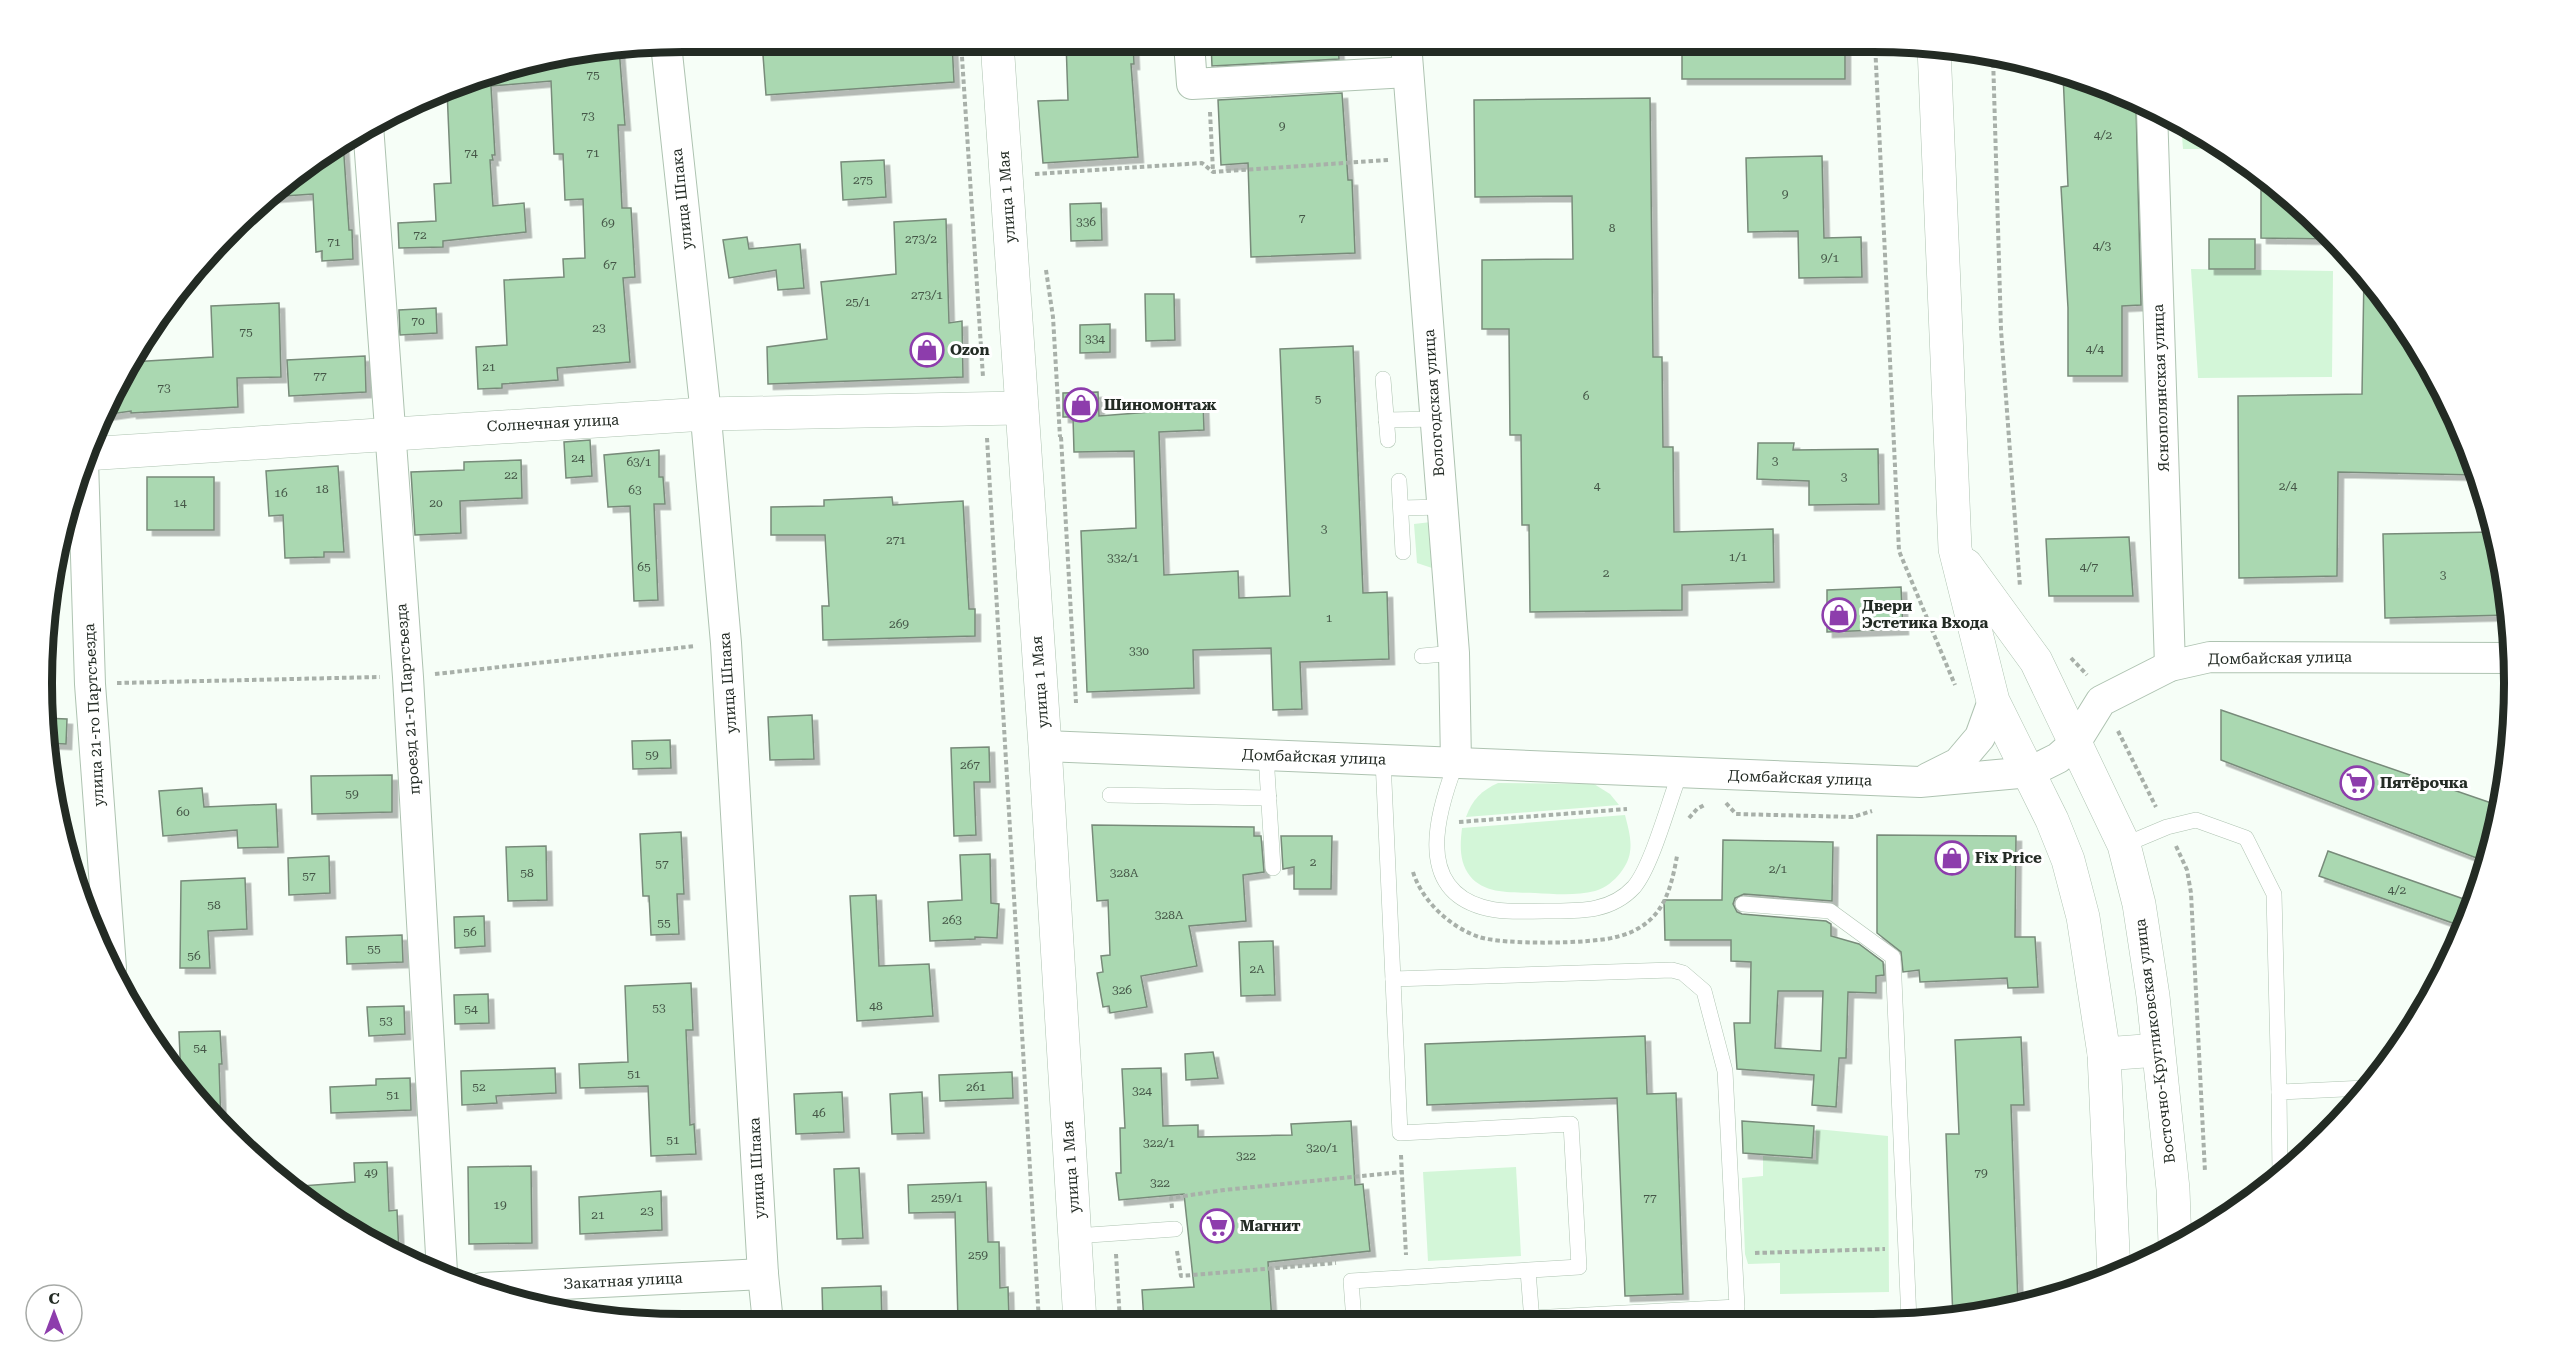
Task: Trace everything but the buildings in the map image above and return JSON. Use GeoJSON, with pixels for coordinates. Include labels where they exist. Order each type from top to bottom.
{"type":"FeatureCollection","features":[{"type":"Feature","properties":{"kind":"street","name":"улица 1 Мая"},"geometry":{"type":"LineString","coordinates":[[998,52],[1020,408],[1045,746],[1080,1314]]}},
{"type":"Feature","properties":{"kind":"street"},"geometry":{"type":"LineString","coordinates":[[1190,52],[1192,84],[1407,57]]}},
{"type":"Feature","properties":{"kind":"street","name":"улица Шпака"},"geometry":{"type":"LineString","coordinates":[[667,53],[705,414],[726,643],[767,1314]]}},
{"type":"Feature","properties":{"kind":"street"},"geometry":{"type":"LineString","coordinates":[[1934,56],[1955,549],[1993,701],[2030,772],[2068,860],[2080,906],[2104,1054],[2114,1267]]}},
{"type":"Feature","properties":{"kind":"street","name":"Вологодская улица"},"geometry":{"type":"LineString","coordinates":[[1407,57],[1454,653],[1456,763]]}},
{"type":"Feature","properties":{"kind":"street","name":"Яснополянская улица"},"geometry":{"type":"LineString","coordinates":[[2152,118],[2170,666]]}},
{"type":"Feature","properties":{"kind":"street","name":"проезд 21-го Партсъезда"},"geometry":{"type":"LineString","coordinates":[[369,137],[408,689],[442,1266]]}},
{"type":"Feature","properties":{"kind":"street","name":"Солнечная улица"},"geometry":{"type":"LineString","coordinates":[[97,453],[705,414],[1020,408]]}},
{"type":"Feature","properties":{"kind":"street","name":"улица 21-го Партсъезда"},"geometry":{"type":"LineString","coordinates":[[84,488],[90,684],[109,943]]}},
{"type":"Feature","properties":{"kind":"street","name":"Восточно-Кругликовская улица"},"geometry":{"type":"LineString","coordinates":[[1955,549],[2036,662],[2124,845],[2139,904],[2153,996],[2173,1189],[2175,1238]]}},
{"type":"Feature","properties":{"kind":"street","name":"Домбайская улица"},"geometry":{"type":"LineString","coordinates":[[1045,746],[1920,782],[2030,772],[2058,758],[2075,743],[2101,701],[2170,666],[2210,657],[2503,658]]}},
{"type":"Feature","properties":{"kind":"street"},"geometry":{"type":"LineString","coordinates":[[1920,782],[1958,763],[1980,736],[1993,701]]}},
{"type":"Feature","properties":{"kind":"street"},"geometry":{"type":"LineString","coordinates":[[2104,1054],[2158,1050]]}},
{"type":"Feature","properties":{"kind":"street","name":"Закатная улица"},"geometry":{"type":"LineString","coordinates":[[501,1287],[763,1274]]}},
{"type":"Feature","properties":{"kind":"lane"},"geometry":{"type":"LineString","coordinates":[[1383,380],[1388,440]]}},
{"type":"Feature","properties":{"kind":"lane"},"geometry":{"type":"LineString","coordinates":[[1386,420],[1436,419]]}},
{"type":"Feature","properties":{"kind":"lane"},"geometry":{"type":"LineString","coordinates":[[1399,481],[1403,552]]}},
{"type":"Feature","properties":{"kind":"lane"},"geometry":{"type":"LineString","coordinates":[[1401,508],[1443,507]]}},
{"type":"Feature","properties":{"kind":"lane"},"geometry":{"type":"LineString","coordinates":[[1422,656],[1454,653]]}},
{"type":"Feature","properties":{"kind":"lane"},"geometry":{"type":"LineString","coordinates":[[1266,755],[1273,868]]}},
{"type":"Feature","properties":{"kind":"lane"},"geometry":{"type":"LineString","coordinates":[[1353,1314],[1351,1281],[1579,1267],[1571,1124],[1400,1133],[1383,760]]}},
{"type":"Feature","properties":{"kind":"lane"},"geometry":{"type":"LineString","coordinates":[[1456,763],[1444,795],[1436,832],[1437,858],[1444,880],[1462,899],[1482,908],[1507,911],[1583,911],[1606,906],[1623,897],[1635,885],[1646,867],[1680,773]]}},
{"type":"Feature","properties":{"kind":"lane"},"geometry":{"type":"LineString","coordinates":[[1110,795],[1269,798]]}},
{"type":"Feature","properties":{"kind":"lane"},"geometry":{"type":"LineString","coordinates":[[2124,845],[2167,827],[2196,820],[2246,838],[2274,894],[2280,1166]]}},
{"type":"Feature","properties":{"kind":"lane"},"geometry":{"type":"LineString","coordinates":[[1743,904],[1830,911],[1893,957],[1909,1313]]}},
{"type":"Feature","properties":{"kind":"lane"},"geometry":{"type":"LineString","coordinates":[[1393,979],[1672,970],[1683,973],[1704,991],[1725,1071],[1737,1307],[1627,1314]]}},
{"type":"Feature","properties":{"kind":"lane"},"geometry":{"type":"LineString","coordinates":[[2279,1092],[2357,1088]]}},
{"type":"Feature","properties":{"kind":"lane"},"geometry":{"type":"LineString","coordinates":[[1075,1236],[1174,1229]]}},
{"type":"Feature","properties":{"kind":"lane"},"geometry":{"type":"LineString","coordinates":[[1528,1271],[1532,1314]]}},
{"type":"Feature","properties":{"kind":"path"},"geometry":{"type":"LineString","coordinates":[[962,52],[1039,1314]]}},
{"type":"Feature","properties":{"kind":"path"},"geometry":{"type":"LineString","coordinates":[[1875,52],[1899,551],[1957,691]]}},
{"type":"Feature","properties":{"kind":"path"},"geometry":{"type":"LineString","coordinates":[[1993,64],[2001,330],[2021,597]]}},
{"type":"Feature","properties":{"kind":"path"},"geometry":{"type":"LineString","coordinates":[[1209,83],[1213,172]]}},
{"type":"Feature","properties":{"kind":"path"},"geometry":{"type":"LineString","coordinates":[[1032,174],[1202,164],[1213,172],[1415,159]]}},
{"type":"Feature","properties":{"kind":"path"},"geometry":{"type":"LineString","coordinates":[[1061,437],[1076,711]]}},
{"type":"Feature","properties":{"kind":"path"},"geometry":{"type":"LineString","coordinates":[[2115,725],[2187,870],[2191,893],[2205,1178]]}},
{"type":"Feature","properties":{"kind":"path"},"geometry":{"type":"LineString","coordinates":[[1459,822],[1627,809]]}},
{"type":"Feature","properties":{"kind":"path"},"geometry":{"type":"LineString","coordinates":[[1400,1133],[1407,1278]]}},
{"type":"Feature","properties":{"kind":"path"},"geometry":{"type":"LineString","coordinates":[[1347,1262],[1181,1276],[1171,1198],[1224,1190],[1402,1173]]}},
{"type":"Feature","properties":{"kind":"path"},"geometry":{"type":"LineString","coordinates":[[1115,1233],[1120,1314]]}},
{"type":"Feature","properties":{"kind":"path"},"geometry":{"type":"LineString","coordinates":[[1733,1255],[1905,1248]]}},
{"type":"Feature","properties":{"kind":"green space"},"geometry":{"type":"Polygon","coordinates":[[[2182,133],[2208,149],[2183,149],[2182,133]]]}},
{"type":"Feature","properties":{"kind":"green space"},"geometry":{"type":"Polygon","coordinates":[[[2191,269],[2333,271],[2332,377],[2198,378],[2191,269]]]}},
{"type":"Feature","properties":{"kind":"green space"},"geometry":{"type":"Polygon","coordinates":[[[1431,522],[1435,569],[1417,563],[1414,524],[1431,522]]]}},
{"type":"Feature","properties":{"kind":"green space"},"geometry":{"type":"Polygon","coordinates":[[[1498,783],[1594,784],[1610,794],[1619,805],[1466,817],[1478,796],[1498,783]]]}},
{"type":"Feature","properties":{"kind":"green space"},"geometry":{"type":"Polygon","coordinates":[[[1625,815],[1630,843],[1629,858],[1613,881],[1595,891],[1565,894],[1509,892],[1492,889],[1484,887],[1470,876],[1462,859],[1462,828],[1625,815]]]}},
{"type":"Feature","properties":{"kind":"green space"},"geometry":{"type":"Polygon","coordinates":[[[1816,1129],[1888,1136],[1889,1292],[1780,1294],[1780,1263],[1748,1264],[1745,1254],[1742,1178],[1763,1176],[1763,1156],[1816,1160],[1816,1129]]]}},
{"type":"Feature","properties":{"kind":"green space"},"geometry":{"type":"Polygon","coordinates":[[[1516,1167],[1521,1256],[1428,1261],[1423,1172],[1516,1167]]]}},
{"type":"Feature","properties":{"kind":"place","name":"Ozon"},"geometry":{"type":"Point","coordinates":[927,350]}},
{"type":"Feature","properties":{"kind":"place","name":"Шиномонтаж"},"geometry":{"type":"Point","coordinates":[1081,405]}},
{"type":"Feature","properties":{"kind":"place","name":"Двери Эстетика Входа"},"geometry":{"type":"Point","coordinates":[1839,615]}},
{"type":"Feature","properties":{"kind":"place","name":"Пятёрочка"},"geometry":{"type":"Point","coordinates":[2357,783]}},
{"type":"Feature","properties":{"kind":"place","name":"Fix Price"},"geometry":{"type":"Point","coordinates":[1952,858]}},
{"type":"Feature","properties":{"kind":"place","name":"Магнит"},"geometry":{"type":"Point","coordinates":[1217,1226]}}]}
